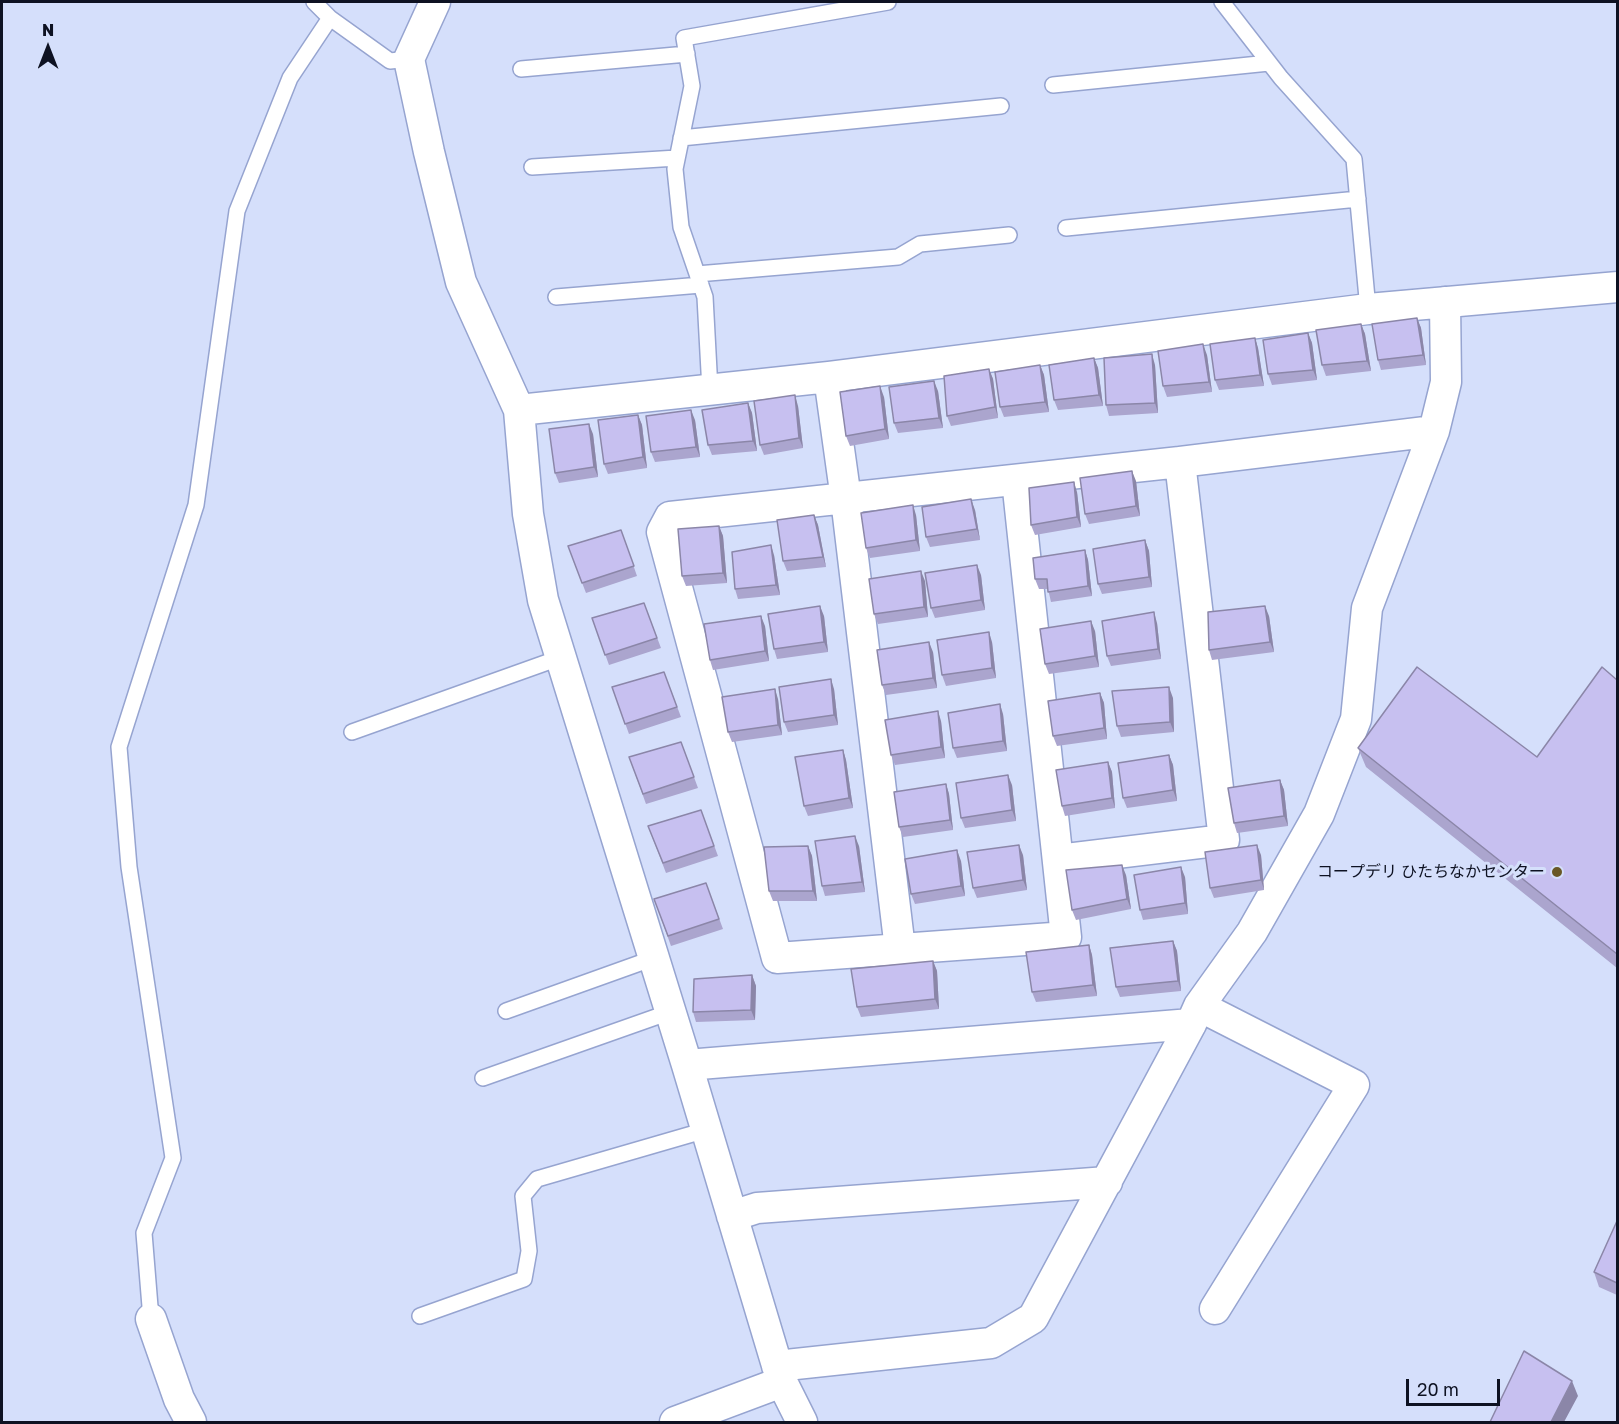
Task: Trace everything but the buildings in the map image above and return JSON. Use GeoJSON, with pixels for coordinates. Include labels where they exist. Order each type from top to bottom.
{"type":"FeatureCollection","features":[{"type":"Feature","properties":{"kind":"street"},"geometry":{"type":"LineString","coordinates":[[435,2],[409,59],[461,282],[519,410],[528,514],[543,600],[687,1065],[779,1374],[802,1422]]}},
{"type":"Feature","properties":{"kind":"street"},"geometry":{"type":"LineString","coordinates":[[519,410],[829,377],[1368,309],[1617,287]]}},
{"type":"Feature","properties":{"kind":"street"},"geometry":{"type":"LineString","coordinates":[[675,1422],[779,1374],[991,1343],[1034,1318],[1195,1015],[1252,932],[1319,814],[1356,719],[1367,608],[1434,431],[1446,382],[1445,302]]}},
{"type":"Feature","properties":{"kind":"street"},"geometry":{"type":"LineString","coordinates":[[829,377],[846,499],[900,949]]}},
{"type":"Feature","properties":{"kind":"street"},"geometry":{"type":"LineString","coordinates":[[1017,480],[1066,937],[777,958],[662,532],[670,518],[1180,462],[1434,431]]}},
{"type":"Feature","properties":{"kind":"street"},"geometry":{"type":"LineString","coordinates":[[1058,860],[1224,840],[1180,462]]}},
{"type":"Feature","properties":{"kind":"street"},"geometry":{"type":"LineString","coordinates":[[687,1065],[1195,1015],[1354,1085],[1215,1309]]}},
{"type":"Feature","properties":{"kind":"street"},"geometry":{"type":"LineString","coordinates":[[732,1216],[757,1208],[1107,1182]]}},
{"type":"Feature","properties":{"kind":"street"},"geometry":{"type":"LineString","coordinates":[[151,1319],[179,1399],[191,1422]]}},
{"type":"Feature","properties":{"kind":"lane"},"geometry":{"type":"LineString","coordinates":[[314,2],[330,18],[390,61],[409,59]]}},
{"type":"Feature","properties":{"kind":"lane"},"geometry":{"type":"LineString","coordinates":[[710,390],[705,297],[681,227],[675,169],[692,86],[684,38],[888,2]]}},
{"type":"Feature","properties":{"kind":"lane"},"geometry":{"type":"LineString","coordinates":[[1222,2],[1281,78],[1354,159],[1368,309]]}},
{"type":"Feature","properties":{"kind":"lane"},"geometry":{"type":"LineString","coordinates":[[151,1319],[144,1233],[173,1158],[129,867],[119,747],[196,505],[237,211],[290,78],[330,18]]}},
{"type":"Feature","properties":{"kind":"lane"},"geometry":{"type":"LineString","coordinates":[[521,69],[687,54]]}},
{"type":"Feature","properties":{"kind":"lane"},"geometry":{"type":"LineString","coordinates":[[1053,85],[1269,63]]}},
{"type":"Feature","properties":{"kind":"lane"},"geometry":{"type":"LineString","coordinates":[[681,138],[1001,106]]}},
{"type":"Feature","properties":{"kind":"lane"},"geometry":{"type":"LineString","coordinates":[[532,167],[677,158]]}},
{"type":"Feature","properties":{"kind":"lane"},"geometry":{"type":"LineString","coordinates":[[1066,228],[1358,199]]}},
{"type":"Feature","properties":{"kind":"lane"},"geometry":{"type":"LineString","coordinates":[[556,297],[898,257],[920,244],[1009,235]]}},
{"type":"Feature","properties":{"kind":"lane"},"geometry":{"type":"LineString","coordinates":[[352,732],[562,657]]}},
{"type":"Feature","properties":{"kind":"lane"},"geometry":{"type":"LineString","coordinates":[[506,1011],[654,958]]}},
{"type":"Feature","properties":{"kind":"lane"},"geometry":{"type":"LineString","coordinates":[[483,1077],[670,1012]]}},
{"type":"Feature","properties":{"kind":"lane"},"geometry":{"type":"LineString","coordinates":[[420,1316],[524,1279],[529,1251],[523,1196],[537,1179],[706,1130]]}},
{"type":"Feature","properties":{"kind":"place","name":"コープデリ ひたちなかセンター"},"geometry":{"type":"Point","coordinates":[1557,872]}}]}
